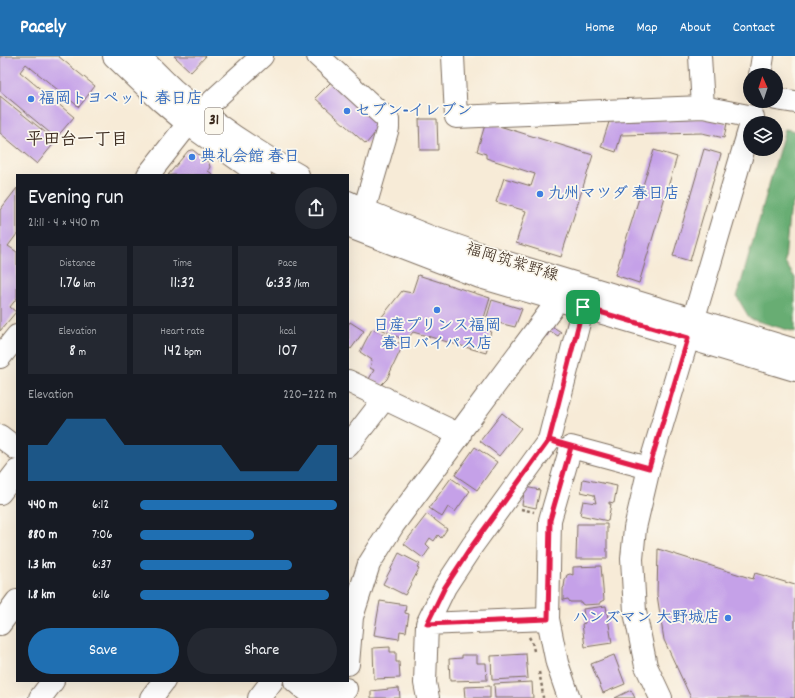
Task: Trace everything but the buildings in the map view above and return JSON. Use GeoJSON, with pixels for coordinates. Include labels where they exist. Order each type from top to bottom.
{"type":"FeatureCollection","features":[{"type":"Feature","properties":{"kind":"street","name":"31"},"geometry":{"type":"LineString","coordinates":[[114,56],[161,101],[195,118],[296,174]]}},
{"type":"Feature","properties":{"kind":"street","name":"31"},"geometry":{"type":"LineString","coordinates":[[139,56],[174,90],[195,118],[259,174]]}},
{"type":"Feature","properties":{"kind":"street"},"geometry":{"type":"LineString","coordinates":[[149,174],[195,118],[262,56]]}},
{"type":"Feature","properties":{"kind":"street"},"geometry":{"type":"LineString","coordinates":[[318,56],[388,120],[388,128],[356,206]]}},
{"type":"Feature","properties":{"kind":"street"},"geometry":{"type":"LineString","coordinates":[[453,56],[456,117],[703,107],[747,116]]}},
{"type":"Feature","properties":{"kind":"street"},"geometry":{"type":"LineString","coordinates":[[700,56],[703,107]]}},
{"type":"Feature","properties":{"kind":"street"},"geometry":{"type":"LineString","coordinates":[[761,68],[763,56]]}},
{"type":"Feature","properties":{"kind":"street"},"geometry":{"type":"LineString","coordinates":[[783,101],[795,102]]}},
{"type":"Feature","properties":{"kind":"street"},"geometry":{"type":"LineString","coordinates":[[661,698],[646,666],[635,612],[632,559],[635,528],[649,468],[743,148]]}},
{"type":"Feature","properties":{"kind":"street","name":"福岡筑紫野線"},"geometry":{"type":"LineString","coordinates":[[356,206],[428,236],[691,328],[795,370]]}},
{"type":"Feature","properties":{"kind":"street","name":"福岡筑紫野線"},"geometry":{"type":"LineString","coordinates":[[349,226],[480,277],[583,307],[795,350]]}},
{"type":"Feature","properties":{"kind":"street"},"geometry":{"type":"LineString","coordinates":[[428,698],[425,683],[427,624],[445,587],[504,501],[549,440],[583,307]]}},
{"type":"Feature","properties":{"kind":"street"},"geometry":{"type":"LineString","coordinates":[[462,428],[551,310]]}},
{"type":"Feature","properties":{"kind":"street"},"geometry":{"type":"LineString","coordinates":[[0,357],[16,337]]}},
{"type":"Feature","properties":{"kind":"street"},"geometry":{"type":"LineString","coordinates":[[349,381],[460,435],[394,524],[368,564],[352,617],[349,652]]}},
{"type":"Feature","properties":{"kind":"street"},"geometry":{"type":"LineString","coordinates":[[349,445],[385,398]]}},
{"type":"Feature","properties":{"kind":"street"},"geometry":{"type":"LineString","coordinates":[[0,436],[16,448]]}},
{"type":"Feature","properties":{"kind":"street"},"geometry":{"type":"LineString","coordinates":[[549,440],[649,468]]}},
{"type":"Feature","properties":{"kind":"street"},"geometry":{"type":"LineString","coordinates":[[569,698],[556,663],[548,619],[551,516],[571,447]]}},
{"type":"Feature","properties":{"kind":"street"},"geometry":{"type":"LineString","coordinates":[[0,493],[16,472]]}},
{"type":"Feature","properties":{"kind":"street"},"geometry":{"type":"LineString","coordinates":[[427,624],[548,619]]}},
{"type":"Feature","properties":{"kind":"street"},"geometry":{"type":"LineString","coordinates":[[40,698],[52,682]]}},
{"type":"Feature","properties":{"kind":"street"},"geometry":{"type":"LineString","coordinates":[[151,698],[163,682]]}},
{"type":"Feature","properties":{"kind":"street"},"geometry":{"type":"LineString","coordinates":[[259,698],[271,682]]}},
{"type":"Feature","properties":{"kind":"street"},"geometry":{"type":"LineString","coordinates":[[296,682],[308,692],[347,689]]}},
{"type":"Feature","properties":{"kind":"path"},"geometry":{"type":"LineString","coordinates":[[504,501],[509,505],[551,516]]}},
{"type":"Feature","properties":{"kind":"path"},"geometry":{"type":"LineString","coordinates":[[524,636],[529,637],[532,642],[535,657]]}},
{"type":"Feature","properties":{"kind":"path"},"geometry":{"type":"LineString","coordinates":[[539,672],[543,698]]}},
{"type":"Feature","properties":{"kind":"green space"},"geometry":{"type":"Polygon","coordinates":[[[785,129],[795,131],[795,199],[789,214],[785,262],[795,278],[795,332],[750,319],[737,297],[777,156],[783,156],[783,136],[785,129]]]}},
{"type":"Feature","properties":{"kind":"place","name":"福岡トヨペット 春日店"},"geometry":{"type":"Point","coordinates":[31,99]}},
{"type":"Feature","properties":{"kind":"place","name":"セブン-イレブン"},"geometry":{"type":"Point","coordinates":[347,111]}},
{"type":"Feature","properties":{"kind":"place","name":"典礼会館 春日"},"geometry":{"type":"Point","coordinates":[192,157]}},
{"type":"Feature","properties":{"kind":"place","name":"九州マツダ 春日店"},"geometry":{"type":"Point","coordinates":[540,194]}},
{"type":"Feature","properties":{"kind":"place","name":"日産プリンス福岡 春日バイパス店"},"geometry":{"type":"Point","coordinates":[437,310]}},
{"type":"Feature","properties":{"kind":"place","name":"ハンズマン 大野城店"},"geometry":{"type":"Point","coordinates":[728,618]}},
{"type":"Feature","properties":{"kind":"district","name":"平田台一丁目"},"geometry":{"type":"Point","coordinates":[77,141]}},
{"type":"Feature","properties":{"kind":"route"},"geometry":{"type":"LineString","coordinates":[[583,307],[549,440],[571,447],[550,520],[548,619],[427,624],[445,587],[472,546],[549,440],[649,468],[688,338],[583,307]]}}]}
